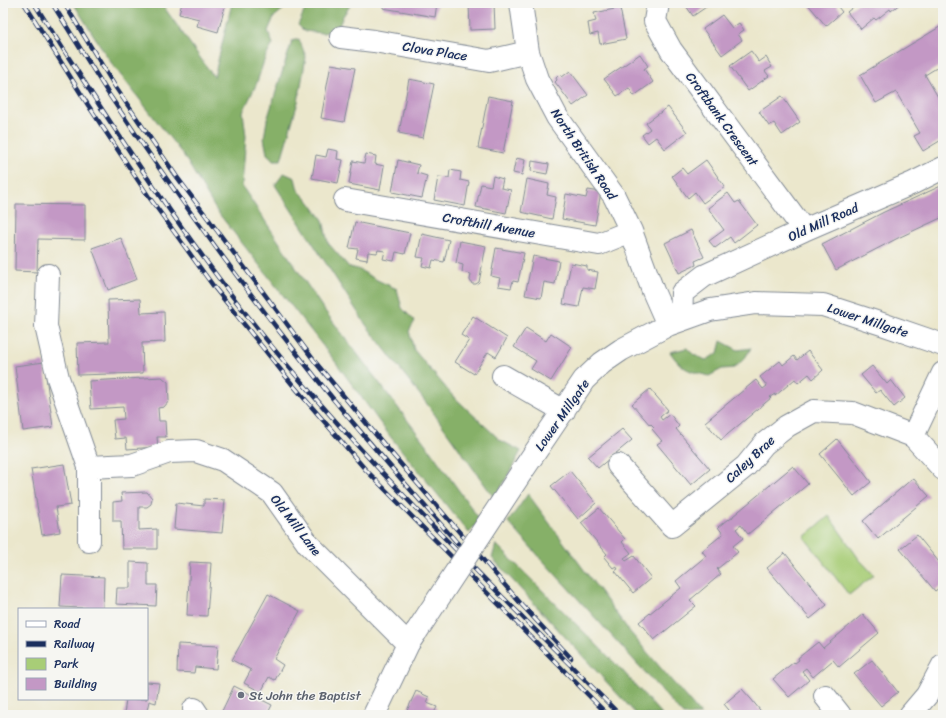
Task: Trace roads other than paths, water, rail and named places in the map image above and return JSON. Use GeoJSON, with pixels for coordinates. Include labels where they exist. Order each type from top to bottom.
{"type":"FeatureCollection","features":[{"type":"Feature","properties":{"kind":"street","name":"North British Road"},"geometry":{"type":"LineString","coordinates":[[521,3],[528,52],[537,79],[557,117],[614,196],[631,232],[653,291],[674,322]]}},
{"type":"Feature","properties":{"kind":"street","name":"Croftbank Crescent"},"geometry":{"type":"LineString","coordinates":[[658,3],[655,21],[671,50],[804,230]]}},
{"type":"Feature","properties":{"kind":"street","name":"Clova Place"},"geometry":{"type":"LineString","coordinates":[[341,38],[374,41],[489,61],[528,52]]}},
{"type":"Feature","properties":{"kind":"street","name":"Old Mill Road"},"geometry":{"type":"LineString","coordinates":[[674,322],[682,294],[704,276],[804,230],[913,183],[943,168]]}},
{"type":"Feature","properties":{"kind":"street","name":"Crofthill Avenue"},"geometry":{"type":"LineString","coordinates":[[345,200],[599,244],[631,232]]}},
{"type":"Feature","properties":{"kind":"street"},"geometry":{"type":"LineString","coordinates":[[48,275],[46,326],[58,378],[89,467],[89,541]]}},
{"type":"Feature","properties":{"kind":"street","name":"Lower Millgate"},"geometry":{"type":"LineString","coordinates":[[374,715],[413,637],[521,473],[584,380],[602,363],[621,350],[674,322],[710,310],[756,303],[823,305],[943,345]]}},
{"type":"Feature","properties":{"kind":"street"},"geometry":{"type":"LineString","coordinates":[[943,373],[913,436],[943,469]]}},
{"type":"Feature","properties":{"kind":"street"},"geometry":{"type":"LineString","coordinates":[[503,376],[564,411]]}},
{"type":"Feature","properties":{"kind":"street","name":"Caley Brae"},"geometry":{"type":"LineString","coordinates":[[618,464],[672,526],[746,466],[764,444],[787,426],[814,412],[853,412],[913,436]]}},
{"type":"Feature","properties":{"kind":"street","name":"Old Mill Lane"},"geometry":{"type":"LineString","coordinates":[[89,467],[132,466],[169,452],[196,451],[223,460],[272,493],[308,544],[413,637]]}},
{"type":"Feature","properties":{"kind":"street"},"geometry":{"type":"LineString","coordinates":[[910,715],[927,695],[943,665]]}},
{"type":"Feature","properties":{"kind":"street"},"geometry":{"type":"LineString","coordinates":[[824,696],[840,715]]}},
{"type":"Feature","properties":{"kind":"railway"},"geometry":{"type":"LineString","coordinates":[[24,3],[88,105],[149,197],[214,287],[292,384],[365,469],[608,715]]}},
{"type":"Feature","properties":{"kind":"railway"},"geometry":{"type":"LineString","coordinates":[[34,3],[160,196],[193,243],[262,335],[376,466],[620,715]]}},
{"type":"Feature","properties":{"kind":"railway"},"geometry":{"type":"LineString","coordinates":[[52,3],[108,93],[181,199],[231,268],[327,392],[383,459],[460,546]]}},
{"type":"Feature","properties":{"kind":"railway"},"geometry":{"type":"LineString","coordinates":[[64,3],[116,88],[177,177],[316,363],[522,605],[571,658]]}},
{"type":"Feature","properties":{"kind":"place","name":"St John the Baptist"},"geometry":{"type":"Point","coordinates":[241,695]}}]}
